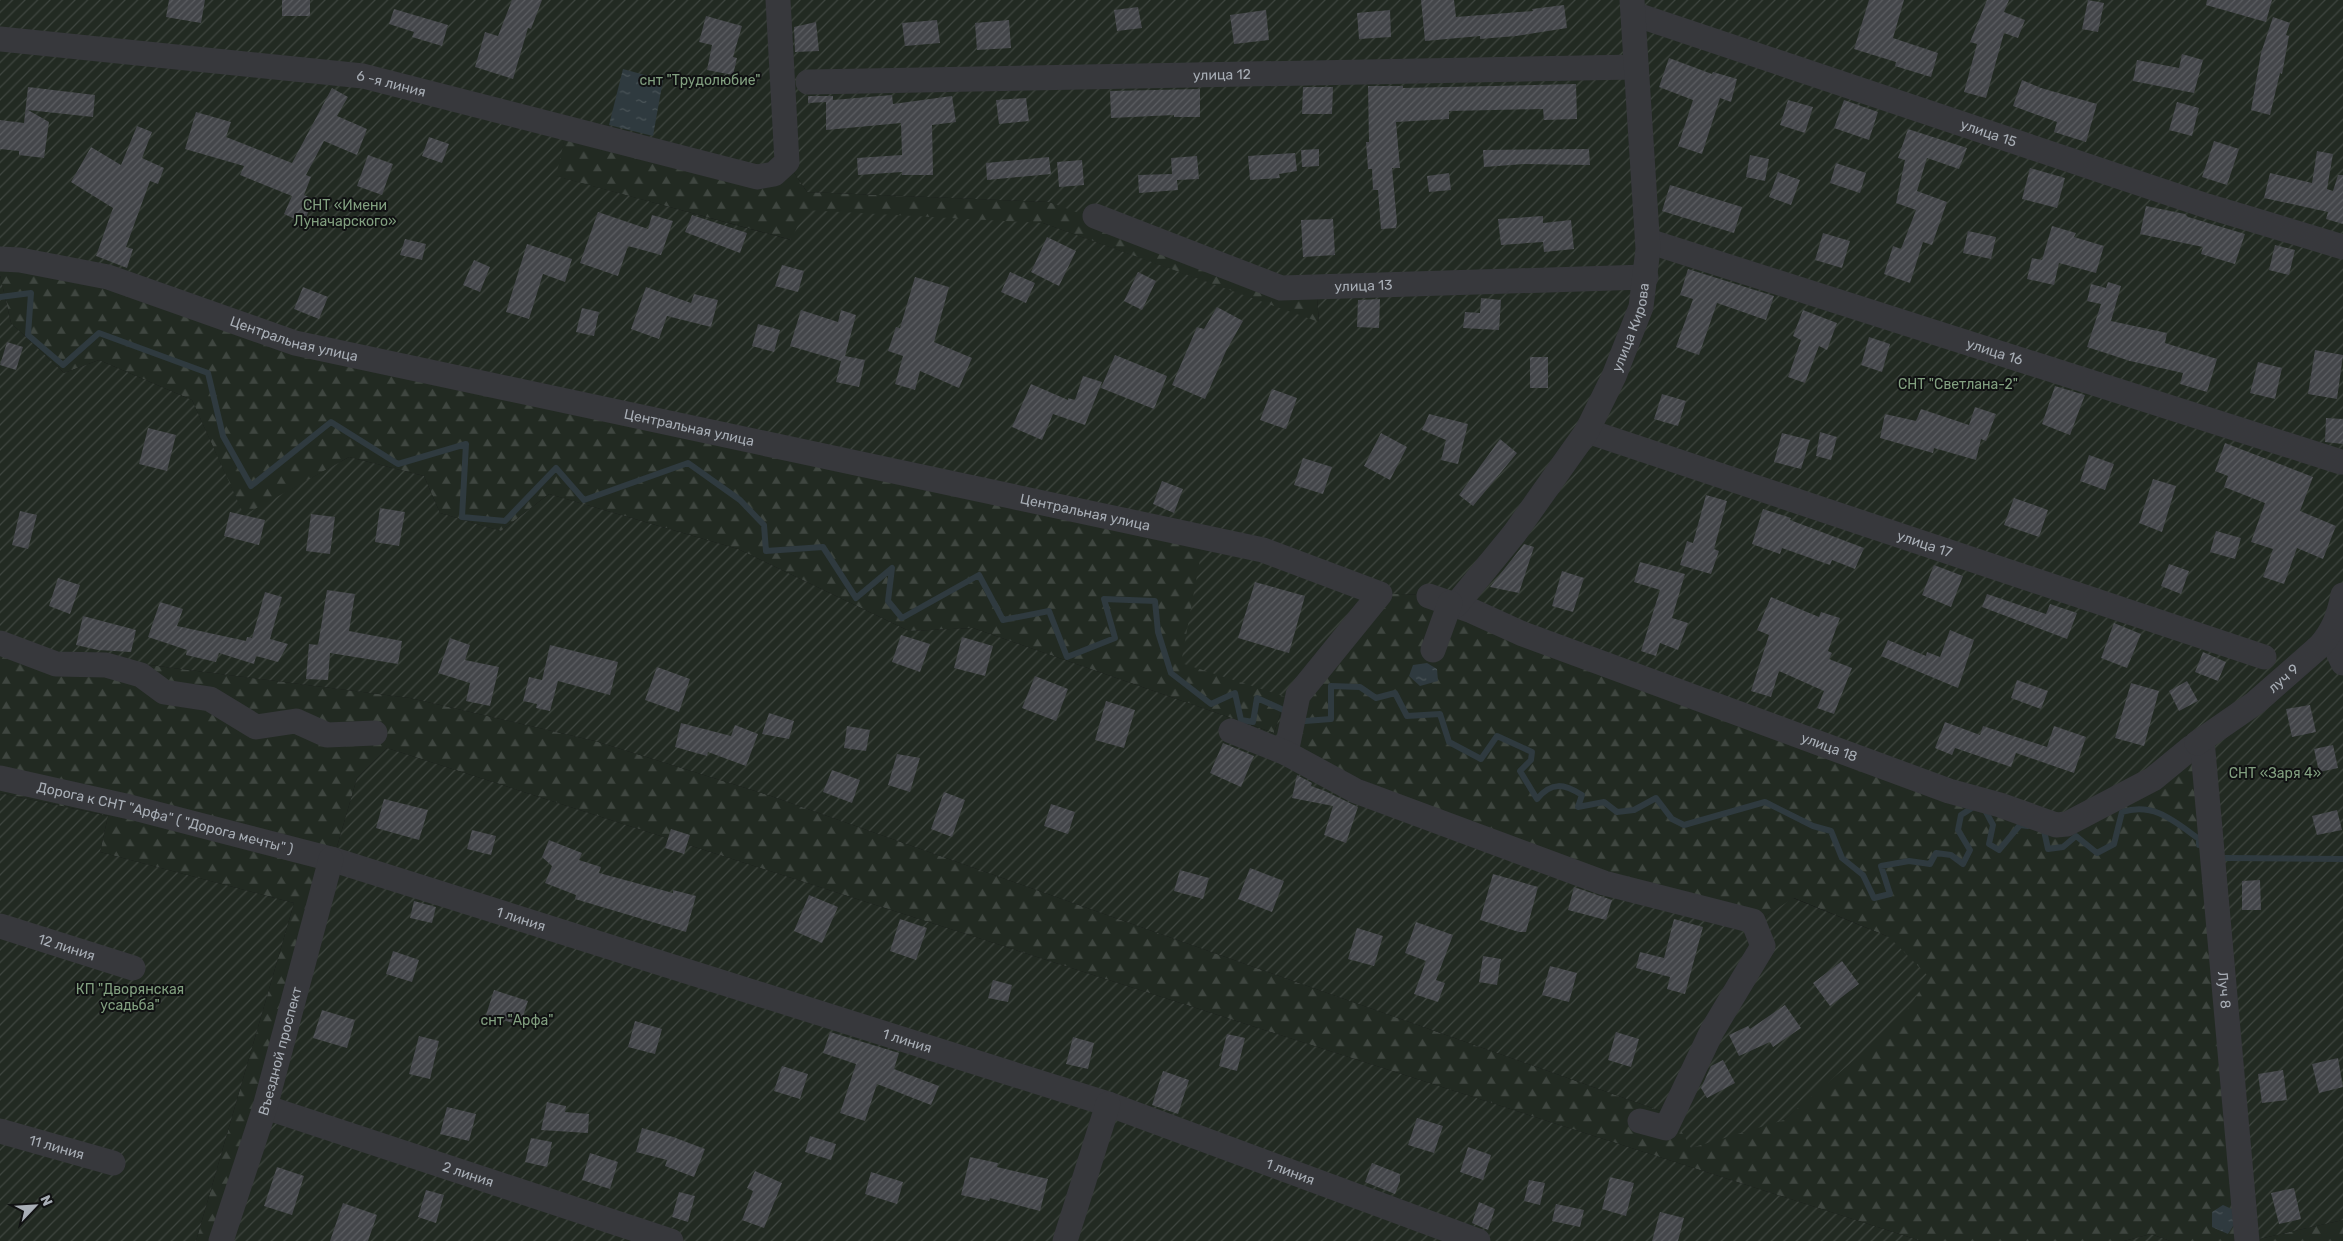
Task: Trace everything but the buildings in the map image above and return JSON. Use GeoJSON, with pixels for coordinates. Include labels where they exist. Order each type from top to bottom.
{"type":"FeatureCollection","features":[{"type":"Feature","properties":{"kind":"street","name":"6 -я линия"},"geometry":{"type":"LineString","coordinates":[[0,39],[363,76],[757,177],[774,174],[787,162],[778,0]]}},
{"type":"Feature","properties":{"kind":"street","name":"улица Кирова"},"geometry":{"type":"LineString","coordinates":[[1433,650],[1445,601],[1514,534],[1587,431],[1614,376],[1641,308],[1646,277],[1648,241],[1633,7]]}},
{"type":"Feature","properties":{"kind":"street","name":"улица 15"},"geometry":{"type":"LineString","coordinates":[[1633,7],[2207,206],[2343,247]]}},
{"type":"Feature","properties":{"kind":"street","name":"улица 12"},"geometry":{"type":"LineString","coordinates":[[808,82],[1636,67]]}},
{"type":"Feature","properties":{"kind":"street","name":"улица 13"},"geometry":{"type":"LineString","coordinates":[[1095,216],[1281,288],[1646,277]]}},
{"type":"Feature","properties":{"kind":"street","name":"улица 16"},"geometry":{"type":"LineString","coordinates":[[1648,241],[2340,462]]}},
{"type":"Feature","properties":{"kind":"street","name":"Центральная улица"},"geometry":{"type":"LineString","coordinates":[[0,259],[20,260],[108,276],[295,343],[1264,550],[1380,594],[1298,695],[1286,753]]}},
{"type":"Feature","properties":{"kind":"street","name":"улица 17"},"geometry":{"type":"LineString","coordinates":[[1587,431],[2264,657]]}},
{"type":"Feature","properties":{"kind":"street","name":"луч 9"},"geometry":{"type":"LineString","coordinates":[[2197,744],[2255,702],[2330,636],[2338,620],[2343,595]]}},
{"type":"Feature","properties":{"kind":"street","name":"улица 18"},"geometry":{"type":"LineString","coordinates":[[1445,601],[1523,634],[1726,710],[1956,794],[2000,805],[2056,826],[2067,824],[2154,779],[2197,744]]}},
{"type":"Feature","properties":{"kind":"street"},"geometry":{"type":"LineString","coordinates":[[2330,636],[2343,663]]}},
{"type":"Feature","properties":{"kind":"street"},"geometry":{"type":"LineString","coordinates":[[0,643],[56,664],[106,665],[141,675],[164,692],[210,699],[256,727],[296,721],[327,735],[375,733]]}},
{"type":"Feature","properties":{"kind":"street"},"geometry":{"type":"LineString","coordinates":[[1231,731],[1286,753],[1356,791],[1604,883],[1753,921],[1763,946],[1712,1031],[1666,1128],[1640,1121]]}},
{"type":"Feature","properties":{"kind":"street","name":"Луч 8"},"geometry":{"type":"LineString","coordinates":[[2197,744],[2247,1241]]}},
{"type":"Feature","properties":{"kind":"street","name":"Дорога к СНТ \"Арфа\" ( \"Дорога мечты\" )"},"geometry":{"type":"LineString","coordinates":[[0,778],[130,806],[331,859]]}},
{"type":"Feature","properties":{"kind":"street","name":"1 линия"},"geometry":{"type":"LineString","coordinates":[[331,859],[1108,1104],[1478,1241]]}},
{"type":"Feature","properties":{"kind":"street","name":"Въездной проспект"},"geometry":{"type":"LineString","coordinates":[[221,1241],[266,1108],[331,859]]}},
{"type":"Feature","properties":{"kind":"street","name":"12 линия"},"geometry":{"type":"LineString","coordinates":[[0,926],[133,968]]}},
{"type":"Feature","properties":{"kind":"street"},"geometry":{"type":"LineString","coordinates":[[1065,1241],[1108,1104]]}},
{"type":"Feature","properties":{"kind":"street","name":"2 линия"},"geometry":{"type":"LineString","coordinates":[[266,1108],[671,1241]]}},
{"type":"Feature","properties":{"kind":"street","name":"11 линия"},"geometry":{"type":"LineString","coordinates":[[0,1131],[113,1163]]}},
{"type":"Feature","properties":{"kind":"green space"},"geometry":{"type":"Polygon","coordinates":[[[0,0],[2343,0],[2343,1220],[2250,1241],[2204,739],[2067,824],[1423,595],[1377,593],[1298,695],[1287,748],[1356,791],[1754,924],[1793,898],[1889,937],[1929,977],[1900,1021],[1784,1120],[1691,1148],[1672,1115],[768,795],[595,741],[410,698],[71,655],[0,637],[0,275],[11,323],[64,373],[99,360],[192,400],[244,515],[349,457],[424,476],[440,513],[501,531],[549,494],[738,549],[909,631],[973,628],[1274,733],[1286,697],[1181,663],[1204,537],[295,343],[108,277],[0,260],[0,0]],[[567,129],[556,176],[791,240],[805,210],[1043,223],[1319,322],[1316,287],[1281,288],[1049,202],[807,192],[787,162],[757,177],[567,129]]]}},
{"type":"Feature","properties":{"kind":"green space"},"geometry":{"type":"Polygon","coordinates":[[[567,129],[787,162],[807,192],[1049,202],[1316,287],[1319,323],[1043,223],[792,240],[555,176],[567,129]]]}},
{"type":"Feature","properties":{"kind":"green space"},"geometry":{"type":"Polygon","coordinates":[[[0,260],[1204,537],[1286,697],[1274,733],[973,628],[909,631],[738,549],[549,494],[501,531],[440,513],[424,476],[349,457],[244,516],[192,400],[99,360],[64,373],[11,323],[0,275],[0,260]]]}},
{"type":"Feature","properties":{"kind":"green space"},"geometry":{"type":"Polygon","coordinates":[[[1377,593],[1423,595],[2204,738],[2247,1241],[2170,1241],[2151,1234],[2124,1241],[1921,1241],[387,748],[357,778],[222,1241],[196,1241],[294,903],[100,852],[108,816],[0,793],[0,637],[71,655],[410,698],[595,741],[768,795],[1672,1115],[1784,1120],[1822,1086],[1889,937],[1794,898],[1754,924],[1604,883],[1287,748],[1298,695],[1377,593]]]}},
{"type":"Feature","properties":{"kind":"green space","name":"снт \"Арфа\""},"geometry":{"type":"Polygon","coordinates":[[[387,748],[1921,1241],[222,1241],[357,778],[387,748]]]}},
{"type":"Feature","properties":{"kind":"green space","name":"КП \"Дворянская усадьба\""},"geometry":{"type":"Polygon","coordinates":[[[0,793],[108,816],[100,852],[294,903],[196,1241],[0,1241],[0,793]]]}},
{"type":"Feature","properties":{"kind":"green space"},"geometry":{"type":"Polygon","coordinates":[[[2343,1220],[2343,1241],[2250,1241],[2343,1220]]]}},
{"type":"Feature","properties":{"kind":"green space"},"geometry":{"type":"Polygon","coordinates":[[[2151,1234],[2170,1241],[2124,1241],[2151,1234]]]}},
{"type":"Feature","properties":{"kind":"water"},"geometry":{"type":"Polygon","coordinates":[[[623,69],[663,80],[653,136],[609,125],[623,69]]]}},
{"type":"Feature","properties":{"kind":"water"},"geometry":{"type":"Polygon","coordinates":[[[1427,663],[1437,669],[1438,681],[1420,686],[1409,676],[1413,665],[1427,663]]]}},
{"type":"Feature","properties":{"kind":"water"},"geometry":{"type":"Polygon","coordinates":[[[2223,1205],[2236,1211],[2235,1223],[2228,1234],[2212,1227],[2212,1212],[2223,1205]]]}},
{"type":"Feature","properties":{"kind":"waterway"},"geometry":{"type":"LineString","coordinates":[[0,297],[31,293],[28,335],[63,365],[99,333],[208,373],[223,436],[251,486],[331,422],[398,464],[466,444],[462,517],[505,521],[556,468],[584,500],[688,463],[740,500],[764,525],[766,551],[823,547],[856,598],[892,568],[888,601],[902,618],[979,575],[1003,620],[1049,611],[1067,657],[1115,638],[1104,599],[1155,601],[1158,632],[1171,673],[1211,704],[1235,693],[1241,720],[1253,722],[1257,698],[1288,712]]}},
{"type":"Feature","properties":{"kind":"waterway"},"geometry":{"type":"LineString","coordinates":[[1305,721],[1331,719],[1331,686],[1360,687],[1376,698],[1395,693],[1407,716],[1440,714],[1449,742],[1481,759],[1497,736],[1532,752],[1531,760],[1520,771],[1537,799],[1548,789],[1558,786],[1569,788],[1582,795],[1578,807],[1604,802],[1617,812],[1634,810],[1656,798],[1672,819],[1684,825],[1765,802],[1813,826],[1831,831],[1842,858],[1863,875],[1874,898],[1890,894],[1881,866],[1909,861],[1930,864],[1936,853],[1951,855],[1963,864],[1970,850],[1958,830],[1961,815],[1975,806],[1985,810],[1993,825],[1989,844],[1999,850],[2020,825],[2028,826]]}},
{"type":"Feature","properties":{"kind":"waterway"},"geometry":{"type":"LineString","coordinates":[[2043,826],[2048,849],[2063,847],[2076,836],[2097,853],[2114,844],[2122,812],[2144,809],[2154,811],[2172,820],[2199,839],[2199,845]]}},
{"type":"Feature","properties":{"kind":"waterway"},"geometry":{"type":"LineString","coordinates":[[2225,858],[2343,859]]}},
{"type":"Feature","properties":{"kind":"park label","name":"снт \"Трудолюбие\""},"geometry":{"type":"Point","coordinates":[700,80]}},
{"type":"Feature","properties":{"kind":"park label","name":"СНТ «Имени Луначарского»"},"geometry":{"type":"Point","coordinates":[345,214]}},
{"type":"Feature","properties":{"kind":"park label","name":"СНТ \"Светлана-2\""},"geometry":{"type":"Point","coordinates":[1958,384]}},
{"type":"Feature","properties":{"kind":"park label","name":"СНТ «Заря 4»"},"geometry":{"type":"Point","coordinates":[2275,773]}}]}
